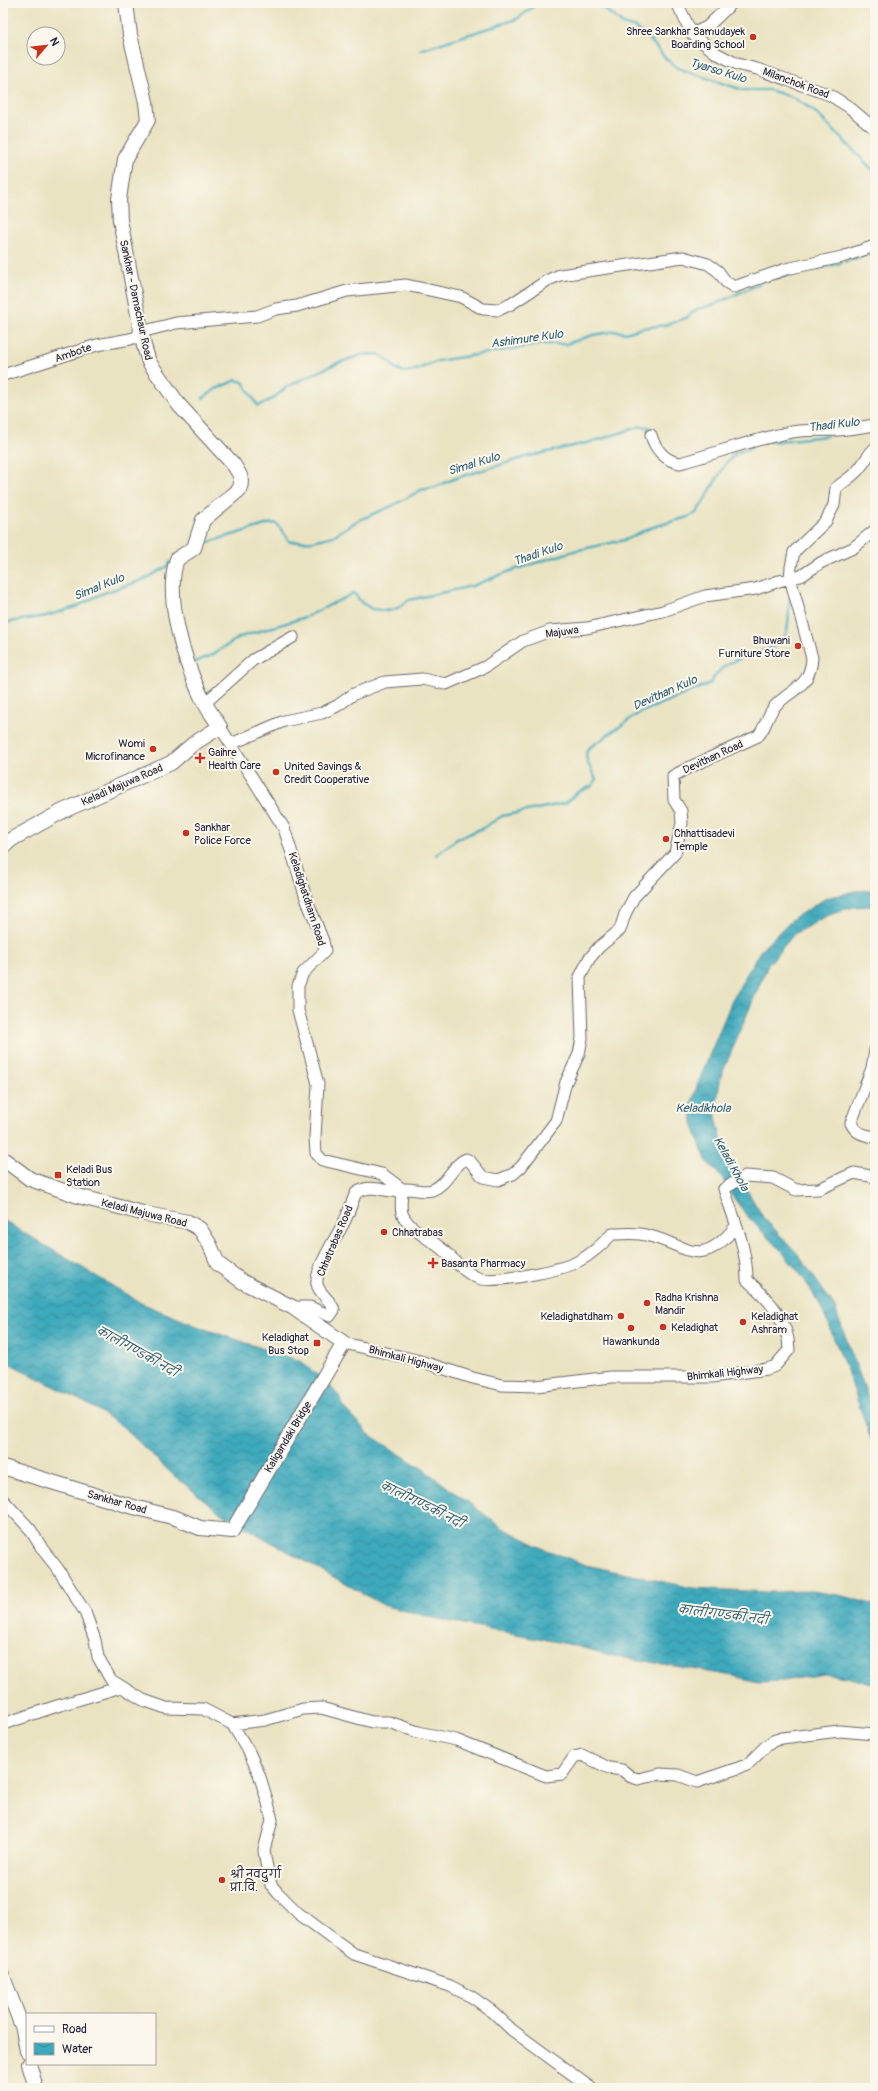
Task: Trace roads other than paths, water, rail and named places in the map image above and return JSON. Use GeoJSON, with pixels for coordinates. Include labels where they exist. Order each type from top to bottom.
{"type":"FeatureCollection","features":[{"type":"Feature","properties":{"kind":"main road","name":"Sankhar - Damachaur Road"},"geometry":{"type":"LineString","coordinates":[[126,3],[130,35],[148,112],[148,120],[145,128],[125,159],[119,199],[122,238],[141,332],[149,362],[155,371],[185,413],[233,464],[240,475],[242,483],[239,490],[203,520],[194,548],[181,555],[175,567],[173,594],[180,632],[194,680],[205,703],[220,727]]}},
{"type":"Feature","properties":{"kind":"main road","name":"Keladi Majuwa Road"},"geometry":{"type":"LineString","coordinates":[[3,847],[12,839],[63,811],[170,763],[193,744],[220,727]]}},
{"type":"Feature","properties":{"kind":"main road","name":"Keladi Majuwa Road"},"geometry":{"type":"LineString","coordinates":[[3,1159],[30,1179],[78,1196],[146,1214],[188,1222],[200,1229],[210,1245],[218,1264],[243,1282],[292,1307],[344,1343]]}},
{"type":"Feature","properties":{"kind":"main road","name":"Kaligandaki Bridge"},"geometry":{"type":"LineString","coordinates":[[232,1531],[344,1343]]}},
{"type":"Feature","properties":{"kind":"main road","name":"Sankhar Road"},"geometry":{"type":"LineString","coordinates":[[3,1467],[130,1506],[176,1518],[200,1528],[232,1531]]}},
{"type":"Feature","properties":{"kind":"main road"},"geometry":{"type":"LineString","coordinates":[[3,1977],[23,2030],[26,2046]]}},
{"type":"Feature","properties":{"kind":"main road"},"geometry":{"type":"LineString","coordinates":[[30,2065],[36,2088]]}},
{"type":"Feature","properties":{"kind":"street"},"geometry":{"type":"LineString","coordinates":[[677,3],[692,34],[710,24],[732,3]]}},
{"type":"Feature","properties":{"kind":"street","name":"Milanchok Road"},"geometry":{"type":"LineString","coordinates":[[692,34],[716,54],[737,64],[757,69],[830,95],[849,107],[875,129]]}},
{"type":"Feature","properties":{"kind":"street","name":"Ambote"},"geometry":{"type":"LineString","coordinates":[[3,374],[97,345],[136,337],[141,332],[176,323],[257,316],[276,309],[297,306],[347,291],[406,286],[462,297],[483,308],[498,310],[511,304],[548,280],[560,275],[665,258],[683,257],[698,260],[718,271],[726,282],[734,287],[786,269],[842,257],[875,246]]}},
{"type":"Feature","properties":{"kind":"street"},"geometry":{"type":"LineString","coordinates":[[651,436],[660,452],[673,462],[680,463],[726,451],[751,440],[792,432],[808,430],[837,430],[875,425]]}},
{"type":"Feature","properties":{"kind":"street","name":"Devithan Road"},"geometry":{"type":"LineString","coordinates":[[402,1189],[432,1190],[444,1182],[459,1162],[466,1159],[470,1161],[483,1177],[498,1180],[506,1177],[521,1167],[556,1121],[566,1082],[579,1054],[582,1038],[580,977],[589,959],[599,947],[620,930],[625,914],[634,897],[675,854],[682,823],[680,811],[674,800],[673,776],[758,736],[765,727],[774,706],[798,689],[811,670],[812,658],[790,578],[794,552],[826,521],[834,505],[836,488],[863,465],[866,456],[875,448]]}},
{"type":"Feature","properties":{"kind":"street","name":"Majuwa"},"geometry":{"type":"LineString","coordinates":[[231,744],[284,721],[322,713],[337,706],[354,694],[385,682],[422,679],[446,684],[485,667],[523,641],[550,631],[587,628],[662,611],[704,596],[756,589],[801,576],[822,562],[853,548],[875,530]]}},
{"type":"Feature","properties":{"kind":"street"},"geometry":{"type":"LineString","coordinates":[[205,703],[253,660],[293,637]]}},
{"type":"Feature","properties":{"kind":"street"},"geometry":{"type":"LineString","coordinates":[[220,727],[231,744]]}},
{"type":"Feature","properties":{"kind":"street","name":"Keladighatdham Road"},"geometry":{"type":"LineString","coordinates":[[231,744],[284,828],[306,898],[324,941],[325,951],[303,972],[298,986],[298,1010],[318,1084],[315,1138],[316,1153],[322,1160],[329,1163],[382,1174],[402,1189]]}},
{"type":"Feature","properties":{"kind":"street"},"geometry":{"type":"LineString","coordinates":[[875,1050],[872,1068],[851,1123],[859,1133],[875,1137]]}},
{"type":"Feature","properties":{"kind":"street","name":"Bhimkali Highway"},"geometry":{"type":"LineString","coordinates":[[344,1343],[420,1361],[473,1378],[502,1385],[536,1386],[611,1378],[712,1377],[767,1369],[775,1366],[788,1350],[786,1326],[762,1293],[747,1280],[747,1264],[725,1189],[745,1176],[773,1178],[796,1190],[819,1189],[854,1173],[875,1177]]}},
{"type":"Feature","properties":{"kind":"street","name":"Chhatrabas Road"},"geometry":{"type":"LineString","coordinates":[[292,1307],[310,1307],[330,1316],[333,1314],[333,1306],[317,1284],[318,1278],[329,1250],[343,1224],[356,1193],[367,1188],[378,1187],[393,1192],[402,1189]]}},
{"type":"Feature","properties":{"kind":"street"},"geometry":{"type":"LineString","coordinates":[[402,1189],[402,1215],[409,1223],[443,1249],[465,1270],[480,1278],[512,1279],[530,1273],[557,1269],[576,1262],[592,1253],[612,1234],[641,1234],[680,1249],[702,1252],[716,1246],[726,1238],[736,1226]]}},
{"type":"Feature","properties":{"kind":"street"},"geometry":{"type":"LineString","coordinates":[[3,1500],[30,1529],[85,1612],[95,1640],[98,1657],[111,1680],[143,1700],[166,1708],[203,1709],[232,1724],[249,1752],[259,1774],[272,1820],[264,1850],[270,1886],[298,1913],[354,1954],[450,1986],[472,1997],[493,2012],[512,2030],[591,2088]]}},
{"type":"Feature","properties":{"kind":"street"},"geometry":{"type":"LineString","coordinates":[[3,1724],[121,1687]]}},
{"type":"Feature","properties":{"kind":"street"},"geometry":{"type":"LineString","coordinates":[[232,1724],[265,1720],[302,1709],[321,1708],[372,1722],[389,1722],[418,1732],[456,1740],[546,1776],[562,1774],[574,1757],[582,1755],[609,1768],[622,1770],[631,1777],[638,1778],[660,1774],[678,1775],[697,1782],[747,1765],[765,1747],[773,1741],[782,1738],[839,1731],[875,1734]]}},
{"type":"Feature","properties":{"kind":"water","name":"Keladikhola"},"geometry":{"type":"Polygon","coordinates":[[[875,890],[875,906],[855,907],[832,913],[794,934],[768,965],[721,1076],[715,1112],[724,1151],[763,1217],[798,1254],[834,1306],[875,1416],[875,1451],[848,1373],[820,1305],[804,1279],[784,1254],[747,1216],[728,1190],[723,1179],[707,1162],[696,1135],[690,1109],[698,1083],[733,998],[760,951],[791,920],[826,898],[855,891],[875,890]]]}},
{"type":"Feature","properties":{"kind":"water","name":"कालीगण्डकी नदी"},"geometry":{"type":"Polygon","coordinates":[[[3,1220],[141,1303],[202,1328],[300,1361],[327,1383],[339,1396],[345,1409],[370,1435],[423,1469],[503,1528],[542,1548],[586,1565],[692,1588],[768,1592],[812,1591],[839,1595],[875,1605],[875,1685],[846,1677],[824,1674],[783,1681],[758,1682],[733,1676],[614,1656],[568,1644],[443,1620],[385,1606],[223,1515],[172,1474],[122,1426],[91,1406],[3,1360],[3,1220]]]}},
{"type":"Feature","properties":{"kind":"waterway","name":"Tyarso Kulo"},"geometry":{"type":"LineString","coordinates":[[420,50],[517,19],[538,3]]}},
{"type":"Feature","properties":{"kind":"waterway","name":"Tyarso Kulo"},"geometry":{"type":"LineString","coordinates":[[597,3],[623,24],[636,28],[652,42],[666,59],[678,68],[743,90],[769,90],[792,97],[804,104],[816,113],[875,172]]}},
{"type":"Feature","properties":{"kind":"waterway","name":"Ashimure Kulo"},"geometry":{"type":"LineString","coordinates":[[845,262],[869,254]]}},
{"type":"Feature","properties":{"kind":"waterway","name":"Ashimure Kulo"},"geometry":{"type":"LineString","coordinates":[[777,278],[841,263]]}},
{"type":"Feature","properties":{"kind":"waterway","name":"Ashimure Kulo"},"geometry":{"type":"LineString","coordinates":[[203,398],[216,389],[236,380],[243,382],[258,406],[272,399],[288,386],[335,364],[361,355],[379,354],[390,362],[396,369],[404,372],[413,371],[438,361],[543,344],[566,344],[593,335],[616,331],[625,333],[642,328],[665,325],[686,318],[697,309],[713,305],[759,284]]}},
{"type":"Feature","properties":{"kind":"waterway","name":"Simal Kulo"},"geometry":{"type":"LineString","coordinates":[[209,542],[272,523],[277,524],[290,542],[313,541],[333,536],[357,521],[394,505],[421,490],[435,487],[456,478],[526,457],[595,441],[638,427],[649,427],[652,432]]}},
{"type":"Feature","properties":{"kind":"waterway","name":"Thadi Kulo"},"geometry":{"type":"LineString","coordinates":[[770,442],[827,436]]}},
{"type":"Feature","properties":{"kind":"waterway","name":"Thadi Kulo"},"geometry":{"type":"LineString","coordinates":[[195,662],[212,655],[240,637],[306,617],[354,593],[362,603],[372,609],[387,611],[396,609],[409,600],[472,586],[510,571],[574,551],[624,540],[650,528],[688,517],[696,513],[726,463],[736,453],[752,447]]}},
{"type":"Feature","properties":{"kind":"waterway","name":"Simal Kulo"},"geometry":{"type":"LineString","coordinates":[[3,623],[46,616],[76,607],[101,594],[145,579],[168,566],[170,562]]}},
{"type":"Feature","properties":{"kind":"waterway","name":"Devithan Kulo"},"geometry":{"type":"LineString","coordinates":[[436,855],[457,839],[483,828],[502,816],[566,803],[578,792],[592,786],[596,780],[587,761],[586,753],[589,748],[639,713],[711,683],[718,672],[727,665],[738,659],[761,652],[780,642],[787,631],[790,597]]}},
{"type":"Feature","properties":{"kind":"place","name":"Shree Sankhar Samudayek Boarding School"},"geometry":{"type":"Point","coordinates":[753,37]}},
{"type":"Feature","properties":{"kind":"place","name":"Bhuwani Furniture Store"},"geometry":{"type":"Point","coordinates":[798,646]}},
{"type":"Feature","properties":{"kind":"place","name":"Womi Microfinance"},"geometry":{"type":"Point","coordinates":[153,749]}},
{"type":"Feature","properties":{"kind":"place","name":"Gaihre Health Care"},"geometry":{"type":"Point","coordinates":[200,758]}},
{"type":"Feature","properties":{"kind":"place","name":"United Savings & Credit Cooperative"},"geometry":{"type":"Point","coordinates":[276,772]}},
{"type":"Feature","properties":{"kind":"place","name":"Sankhar Police Force"},"geometry":{"type":"Point","coordinates":[186,833]}},
{"type":"Feature","properties":{"kind":"place","name":"Chhattisadevi Temple"},"geometry":{"type":"Point","coordinates":[666,839]}},
{"type":"Feature","properties":{"kind":"place","name":"Keladi Bus Station"},"geometry":{"type":"Point","coordinates":[58,1175]}},
{"type":"Feature","properties":{"kind":"place","name":"Chhatrabas"},"geometry":{"type":"Point","coordinates":[384,1232]}},
{"type":"Feature","properties":{"kind":"place","name":"Basanta Pharmacy"},"geometry":{"type":"Point","coordinates":[433,1263]}},
{"type":"Feature","properties":{"kind":"place","name":"Radha Krishna Mandir"},"geometry":{"type":"Point","coordinates":[647,1303]}},
{"type":"Feature","properties":{"kind":"place","name":"Keladighatdham"},"geometry":{"type":"Point","coordinates":[621,1316]}},
{"type":"Feature","properties":{"kind":"place","name":"Keladighat Ashram"},"geometry":{"type":"Point","coordinates":[743,1322]}},
{"type":"Feature","properties":{"kind":"place","name":"Keladighat"},"geometry":{"type":"Point","coordinates":[663,1327]}},
{"type":"Feature","properties":{"kind":"place","name":"Hawankunda"},"geometry":{"type":"Point","coordinates":[631,1328]}},
{"type":"Feature","properties":{"kind":"place","name":"Keladighat Bus Stop"},"geometry":{"type":"Point","coordinates":[317,1343]}},
{"type":"Feature","properties":{"kind":"place","name":"श्री नवदुर्गा प्रा.वि."},"geometry":{"type":"Point","coordinates":[222,1880]}},
{"type":"Feature","properties":{"kind":"water label","name":"Keladi Khola"},"geometry":{"type":"Point","coordinates":[731,1164]}}]}
